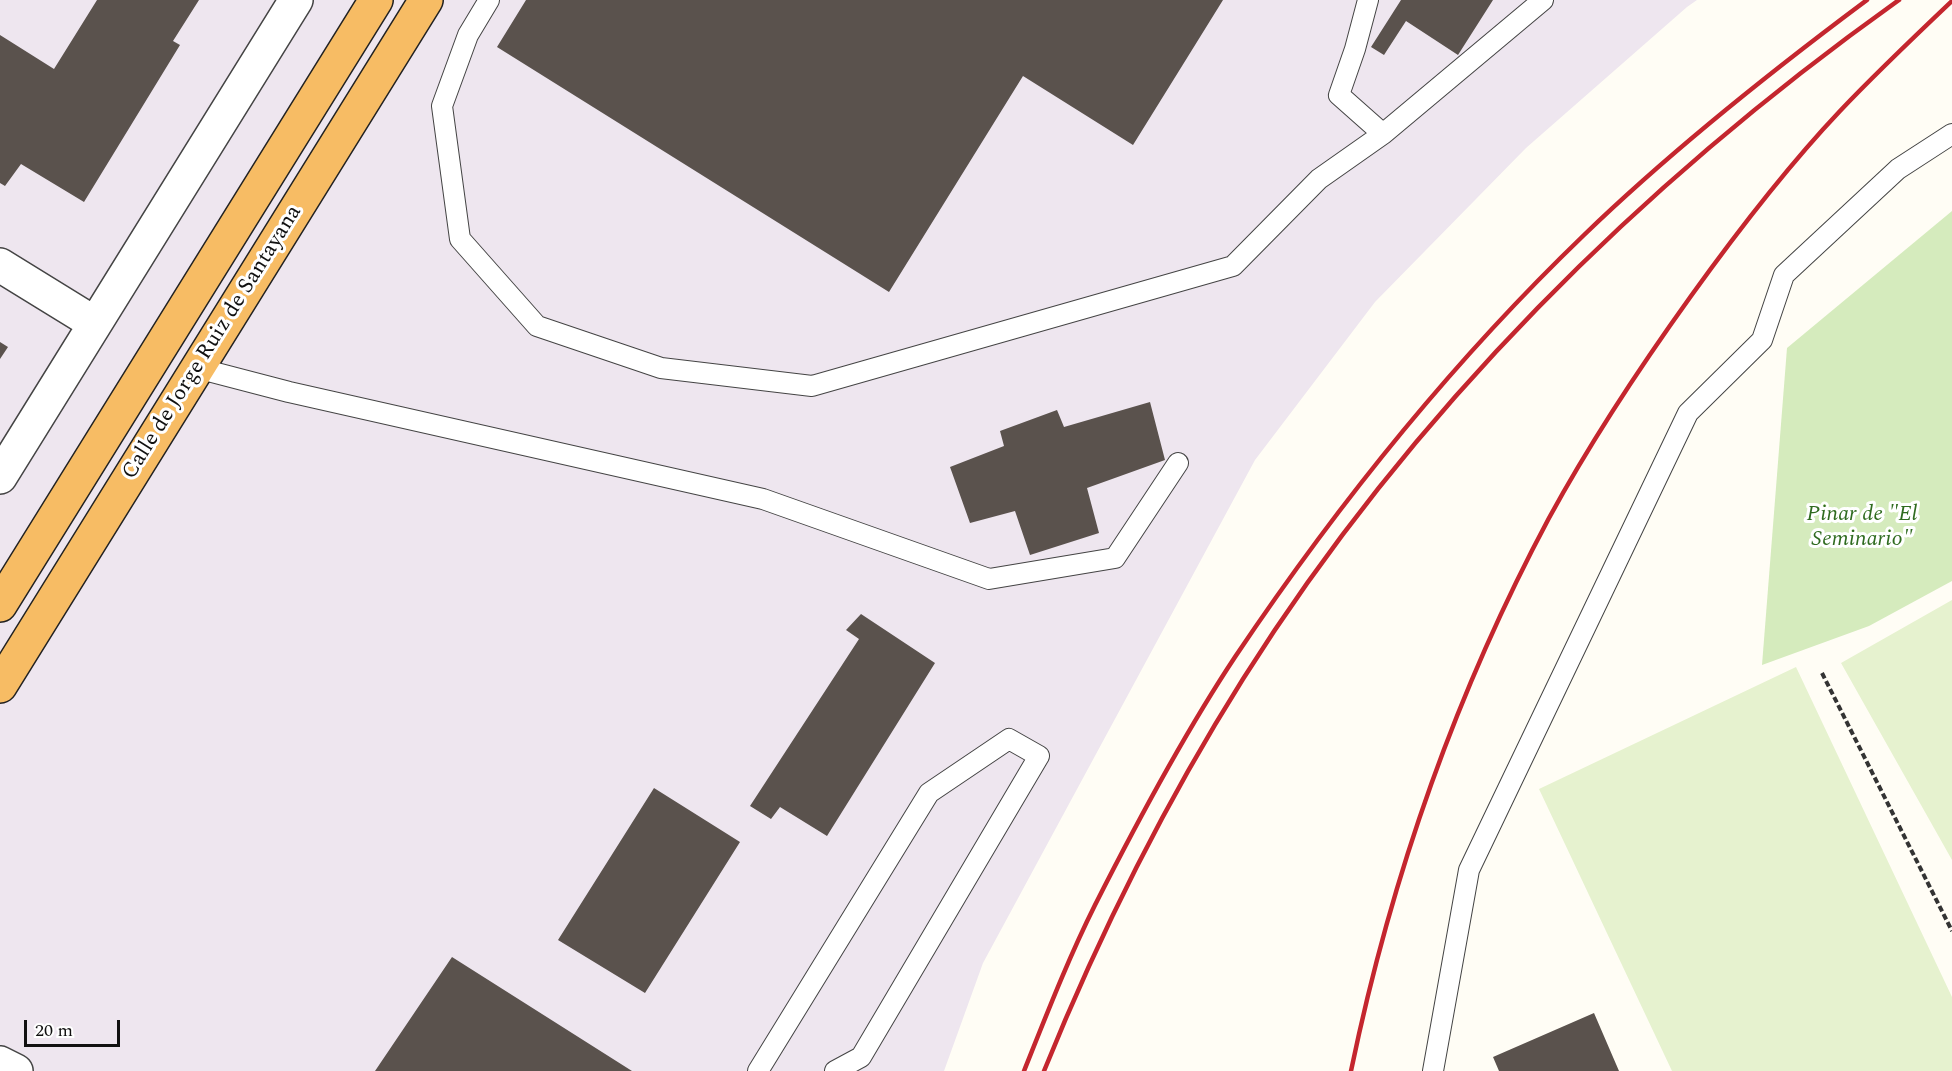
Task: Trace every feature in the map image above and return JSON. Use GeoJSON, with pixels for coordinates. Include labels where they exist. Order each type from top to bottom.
{"type":"FeatureCollection","features":[{"type":"Feature","properties":{"kind":"highway","name":"Calle de Jorge Ruiz de Santayana"},"geometry":{"type":"LineString","coordinates":[[0,605],[376,0]]}},
{"type":"Feature","properties":{"kind":"highway","name":"Calle de Jorge Ruiz de Santayana"},"geometry":{"type":"LineString","coordinates":[[0,686],[426,0]]}},
{"type":"Feature","properties":{"kind":"street"},"geometry":{"type":"LineString","coordinates":[[0,477],[296,0]]}},
{"type":"Feature","properties":{"kind":"street"},"geometry":{"type":"LineString","coordinates":[[0,265],[94,323]]}},
{"type":"Feature","properties":{"kind":"street"},"geometry":{"type":"LineString","coordinates":[[0,1063],[16,1071]]}},
{"type":"Feature","properties":{"kind":"lane"},"geometry":{"type":"LineString","coordinates":[[489,0],[468,35],[441,106],[460,239],[537,326],[661,368],[813,386],[1233,267],[1319,179],[1383,134],[1543,0]]}},
{"type":"Feature","properties":{"kind":"lane"},"geometry":{"type":"LineString","coordinates":[[1368,0],[1355,49],[1339,95],[1383,134]]}},
{"type":"Feature","properties":{"kind":"lane"},"geometry":{"type":"LineString","coordinates":[[1433,1071],[1469,870],[1688,413],[1762,340],[1784,275],[1898,169],[1952,134]]}},
{"type":"Feature","properties":{"kind":"lane"},"geometry":{"type":"LineString","coordinates":[[197,368],[301,394],[762,499],[989,579],[1115,558],[1178,463]]}},
{"type":"Feature","properties":{"kind":"lane"},"geometry":{"type":"LineString","coordinates":[[758,1071],[929,793],[1009,739],[1039,756],[861,1057],[835,1071]]}},
{"type":"Feature","properties":{"kind":"path"},"geometry":{"type":"LineString","coordinates":[[1822,673],[1952,932]]}},
{"type":"Feature","properties":{"kind":"shaded area"},"geometry":{"type":"Polygon","coordinates":[[[0,0],[1697,0],[1526,148],[1375,302],[1255,460],[983,963],[944,1071],[0,1071],[0,0]]]}},
{"type":"Feature","properties":{"kind":"green space","name":"Pinar de \"El Seminario\""},"geometry":{"type":"Polygon","coordinates":[[[1952,211],[1952,581],[1869,626],[1762,665],[1787,348],[1952,211]]]}},
{"type":"Feature","properties":{"kind":"green space"},"geometry":{"type":"Polygon","coordinates":[[[1952,600],[1952,860],[1841,663],[1952,600]]]}},
{"type":"Feature","properties":{"kind":"green space"},"geometry":{"type":"Polygon","coordinates":[[[1796,667],[1952,997],[1952,1071],[1672,1071],[1539,789],[1796,667]]]}},
{"type":"Feature","properties":{"kind":"building"},"geometry":{"type":"Polygon","coordinates":[[[97,0],[199,0],[173,41],[180,45],[84,202],[21,164],[5,186],[0,183],[0,35],[54,69],[97,0]]]}},
{"type":"Feature","properties":{"kind":"building"},"geometry":{"type":"Polygon","coordinates":[[[526,0],[1223,0],[1133,145],[1023,76],[889,292],[497,47],[526,0]]]}},
{"type":"Feature","properties":{"kind":"building"},"geometry":{"type":"Polygon","coordinates":[[[1401,0],[1493,0],[1458,55],[1406,21],[1384,55],[1371,47],[1401,0]]]}},
{"type":"Feature","properties":{"kind":"building"},"geometry":{"type":"Polygon","coordinates":[[[0,342],[8,347],[0,359],[0,342]]]}},
{"type":"Feature","properties":{"kind":"building"},"geometry":{"type":"Polygon","coordinates":[[[1150,402],[1165,460],[1087,488],[1099,533],[1030,555],[1015,511],[970,523],[950,467],[1004,446],[1000,431],[1057,410],[1064,427],[1150,402]]]}},
{"type":"Feature","properties":{"kind":"building"},"geometry":{"type":"Polygon","coordinates":[[[861,614],[935,663],[827,836],[780,807],[771,819],[750,806],[859,639],[846,630],[861,614]]]}},
{"type":"Feature","properties":{"kind":"building"},"geometry":{"type":"Polygon","coordinates":[[[654,788],[740,842],[645,993],[558,940],[654,788]]]}},
{"type":"Feature","properties":{"kind":"building"},"geometry":{"type":"Polygon","coordinates":[[[452,957],[632,1071],[375,1071],[452,957]]]}},
{"type":"Feature","properties":{"kind":"building"},"geometry":{"type":"Polygon","coordinates":[[[1594,1013],[1619,1071],[1499,1071],[1493,1057],[1594,1013]]]}},
{"type":"Feature","properties":{"kind":"railway"},"geometry":{"type":"LineString","coordinates":[[1024,1071],[1085,925],[1179,747],[1216,686],[1274,600],[1355,490],[1442,384],[1488,333],[1535,283],[1617,203],[1722,113],[1867,0]]}},
{"type":"Feature","properties":{"kind":"railway"},"geometry":{"type":"LineString","coordinates":[[1044,1071],[1087,970],[1135,870],[1214,726],[1309,580],[1381,486],[1457,395],[1538,308],[1623,225],[1712,146],[1804,71],[1899,0]]}},
{"type":"Feature","properties":{"kind":"railway"},"geometry":{"type":"LineString","coordinates":[[1351,1071],[1386,928],[1430,787],[1484,651],[1515,584],[1565,489],[1653,350],[1762,201],[1840,111],[1952,1]]}}]}
